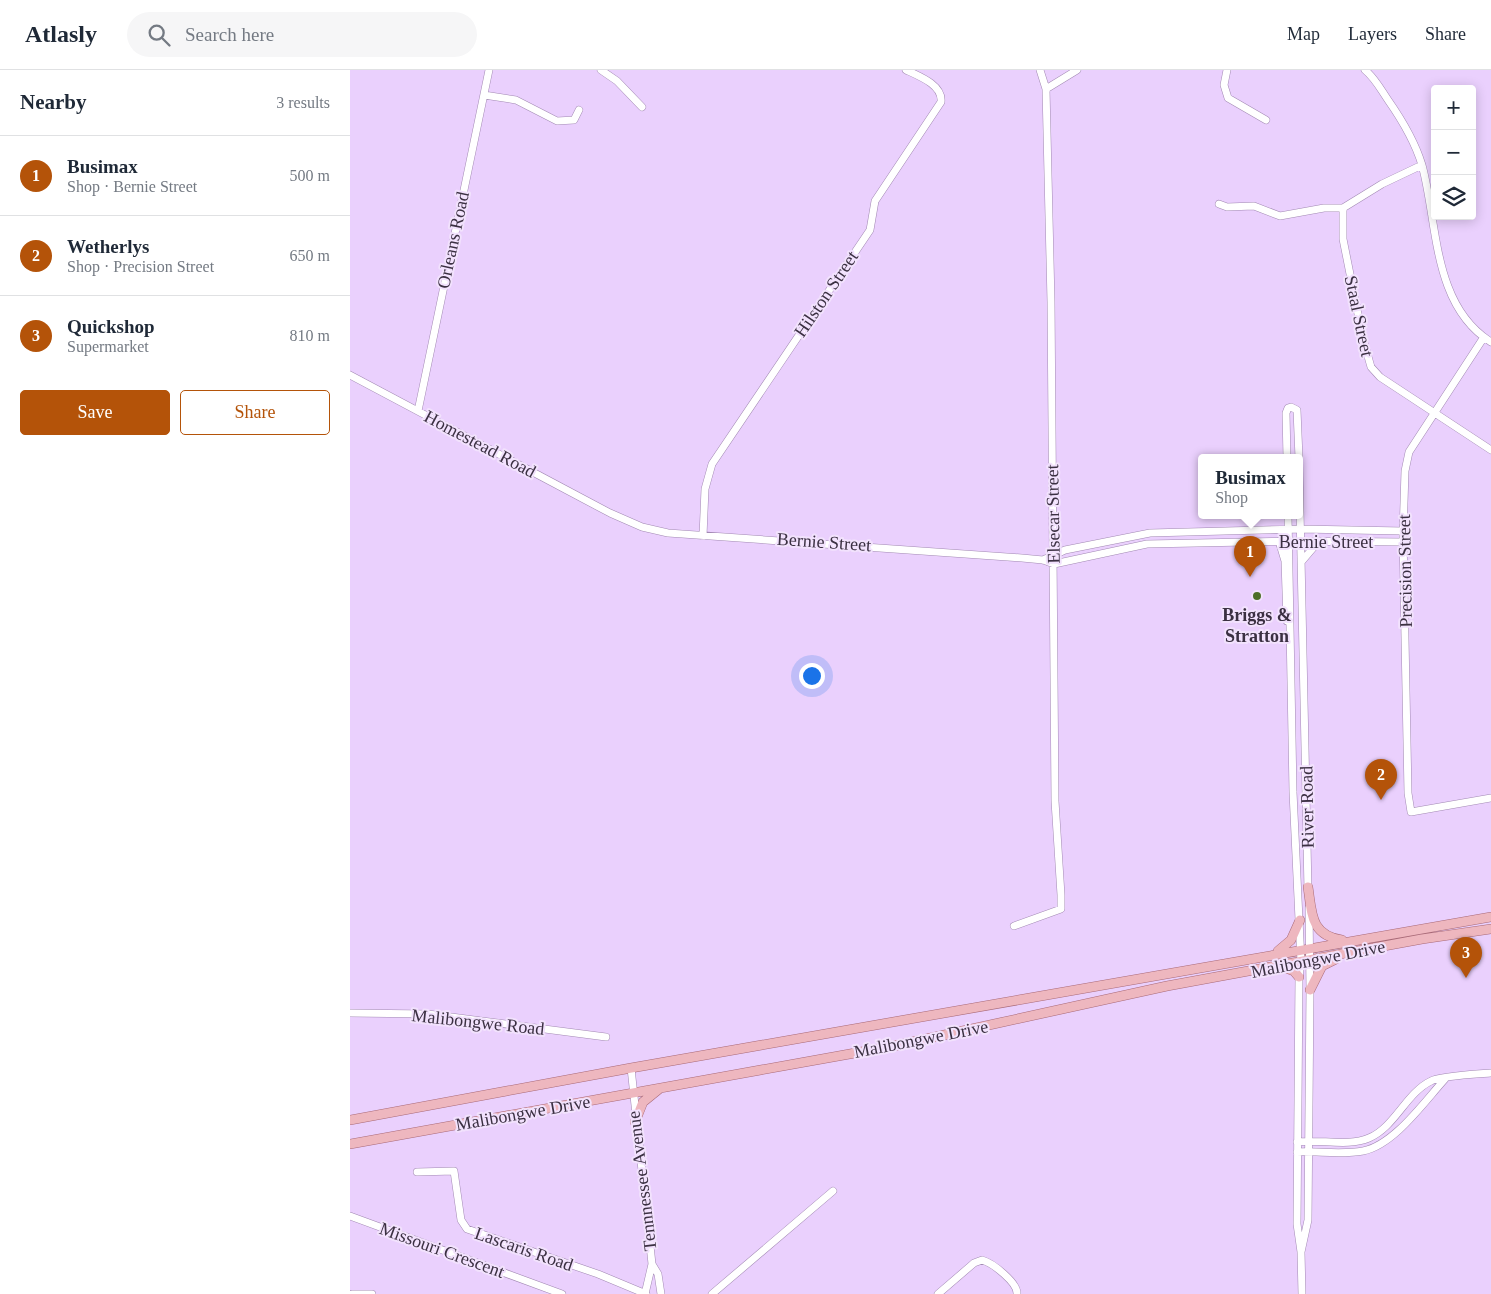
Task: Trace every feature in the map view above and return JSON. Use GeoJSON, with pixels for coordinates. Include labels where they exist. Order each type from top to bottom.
{"type":"FeatureCollection","features":[{"type":"Feature","properties":{"kind":"main road"},"geometry":{"type":"LineString","coordinates":[[1308,887],[1313,919],[1316,926],[1326,935],[1349,941]]}},
{"type":"Feature","properties":{"kind":"main road","name":"Malibongwe Drive"},"geometry":{"type":"LineString","coordinates":[[350,1120],[1271,954],[1491,917]]}},
{"type":"Feature","properties":{"kind":"main road"},"geometry":{"type":"LineString","coordinates":[[1271,954],[1290,942],[1300,920]]}},
{"type":"Feature","properties":{"kind":"main road","name":"Malibongwe Drive"},"geometry":{"type":"LineString","coordinates":[[350,1144],[894,1046],[1168,986],[1352,952],[1491,929]]}},
{"type":"Feature","properties":{"kind":"main road"},"geometry":{"type":"LineString","coordinates":[[1310,990],[1322,966],[1352,952]]}},
{"type":"Feature","properties":{"kind":"main road"},"geometry":{"type":"LineString","coordinates":[[1281,966],[1294,971],[1299,978]]}},
{"type":"Feature","properties":{"kind":"main road"},"geometry":{"type":"LineString","coordinates":[[635,1122],[643,1102],[661,1087]]}},
{"type":"Feature","properties":{"kind":"street","name":"Orleans Road"},"geometry":{"type":"LineString","coordinates":[[418,411],[489,70]]}},
{"type":"Feature","properties":{"kind":"street"},"geometry":{"type":"LineString","coordinates":[[601,70],[617,81],[642,107]]}},
{"type":"Feature","properties":{"kind":"street","name":"Hilston Street"},"geometry":{"type":"LineString","coordinates":[[703,536],[706,489],[712,464],[870,230],[875,201],[941,102],[940,93],[936,88],[906,70]]}},
{"type":"Feature","properties":{"kind":"street","name":"Elsecar Street"},"geometry":{"type":"LineString","coordinates":[[1014,926],[1060,909],[1055,801],[1054,553],[1046,89],[1040,70]]}},
{"type":"Feature","properties":{"kind":"street"},"geometry":{"type":"LineString","coordinates":[[1046,89],[1078,70]]}},
{"type":"Feature","properties":{"kind":"street"},"geometry":{"type":"LineString","coordinates":[[1227,70],[1224,85],[1228,98],[1266,120]]}},
{"type":"Feature","properties":{"kind":"street"},"geometry":{"type":"LineString","coordinates":[[1365,70],[1375,80],[1413,141],[1422,165],[1446,284],[1467,319],[1491,342]]}},
{"type":"Feature","properties":{"kind":"street"},"geometry":{"type":"LineString","coordinates":[[484,95],[516,100],[560,122],[574,120],[579,110]]}},
{"type":"Feature","properties":{"kind":"street"},"geometry":{"type":"LineString","coordinates":[[1219,204],[1227,207],[1254,206],[1280,216],[1324,208],[1343,208],[1382,184],[1422,165]]}},
{"type":"Feature","properties":{"kind":"street","name":"Staal Street"},"geometry":{"type":"LineString","coordinates":[[1343,208],[1345,249],[1363,339],[1371,367],[1380,377],[1491,450]]}},
{"type":"Feature","properties":{"kind":"street","name":"Precision Street"},"geometry":{"type":"LineString","coordinates":[[1484,337],[1434,413],[1406,462],[1403,542],[1409,803],[1411,812],[1491,798]]}},
{"type":"Feature","properties":{"kind":"street","name":"Homestead Road"},"geometry":{"type":"LineString","coordinates":[[350,375],[610,512]]}},
{"type":"Feature","properties":{"kind":"street"},"geometry":{"type":"LineString","coordinates":[[1287,454],[1286,413],[1288,408],[1291,407],[1297,410],[1299,454]]}},
{"type":"Feature","properties":{"kind":"street","name":"Bernie Street"},"geometry":{"type":"LineString","coordinates":[[610,512],[660,532],[797,540],[1042,560],[1054,564],[1144,544],[1279,541],[1403,542]]}},
{"type":"Feature","properties":{"kind":"street","name":"River Road"},"geometry":{"type":"LineString","coordinates":[[1288,519],[1293,792],[1300,920],[1305,948]]}},
{"type":"Feature","properties":{"kind":"street","name":"River Road"},"geometry":{"type":"LineString","coordinates":[[1301,519],[1308,887],[1305,961],[1310,990],[1308,1220],[1301,1252]]}},
{"type":"Feature","properties":{"kind":"street","name":"Bernie Street"},"geometry":{"type":"LineString","coordinates":[[1042,560],[1054,553],[1143,533],[1290,530],[1403,531]]}},
{"type":"Feature","properties":{"kind":"street"},"geometry":{"type":"LineString","coordinates":[[1279,541],[1284,555],[1285,609],[1290,636]]}},
{"type":"Feature","properties":{"kind":"street"},"geometry":{"type":"LineString","coordinates":[[1301,562],[1306,553],[1319,541]]}},
{"type":"Feature","properties":{"kind":"street","name":"River Road"},"geometry":{"type":"LineString","coordinates":[[1301,1252],[1297,1224],[1299,978],[1305,961]]}},
{"type":"Feature","properties":{"kind":"street","name":"Malibongwe Road"},"geometry":{"type":"LineString","coordinates":[[350,1013],[428,1014],[606,1037]]}},
{"type":"Feature","properties":{"kind":"street","name":"Tennnessee Avenue"},"geometry":{"type":"LineString","coordinates":[[631,1068],[635,1122],[652,1264],[646,1294]]}},
{"type":"Feature","properties":{"kind":"street"},"geometry":{"type":"LineString","coordinates":[[1297,1142],[1350,1141],[1368,1138],[1380,1130],[1423,1086],[1432,1080],[1491,1073]]}},
{"type":"Feature","properties":{"kind":"street"},"geometry":{"type":"LineString","coordinates":[[1297,1152],[1361,1152],[1382,1145],[1445,1079]]}},
{"type":"Feature","properties":{"kind":"street","name":"Lascaris Road"},"geometry":{"type":"LineString","coordinates":[[417,1172],[454,1171],[461,1220],[467,1229],[598,1274],[646,1294]]}},
{"type":"Feature","properties":{"kind":"street"},"geometry":{"type":"LineString","coordinates":[[712,1294],[833,1191]]}},
{"type":"Feature","properties":{"kind":"street","name":"Missouri Crescent"},"geometry":{"type":"LineString","coordinates":[[350,1216],[562,1294]]}},
{"type":"Feature","properties":{"kind":"street"},"geometry":{"type":"LineString","coordinates":[[1301,1252],[1302,1294]]}},
{"type":"Feature","properties":{"kind":"street"},"geometry":{"type":"LineString","coordinates":[[938,1294],[974,1263],[982,1260],[989,1263],[1015,1286],[1017,1294]]}},
{"type":"Feature","properties":{"kind":"street"},"geometry":{"type":"LineString","coordinates":[[652,1264],[658,1274],[661,1294]]}},
{"type":"Feature","properties":{"kind":"street"},"geometry":{"type":"LineString","coordinates":[[352,1294],[372,1294]]}},
{"type":"Feature","properties":{"kind":"place","name":"Busimax"},"geometry":{"type":"Point","coordinates":[1250,577]}},
{"type":"Feature","properties":{"kind":"place","name":"Briggs & Stratton"},"geometry":{"type":"Point","coordinates":[1257,596]}},
{"type":"Feature","properties":{"kind":"place","name":"Wetherlys"},"geometry":{"type":"Point","coordinates":[1381,800]}},
{"type":"Feature","properties":{"kind":"place","name":"Quickshop"},"geometry":{"type":"Point","coordinates":[1466,978]}}]}
